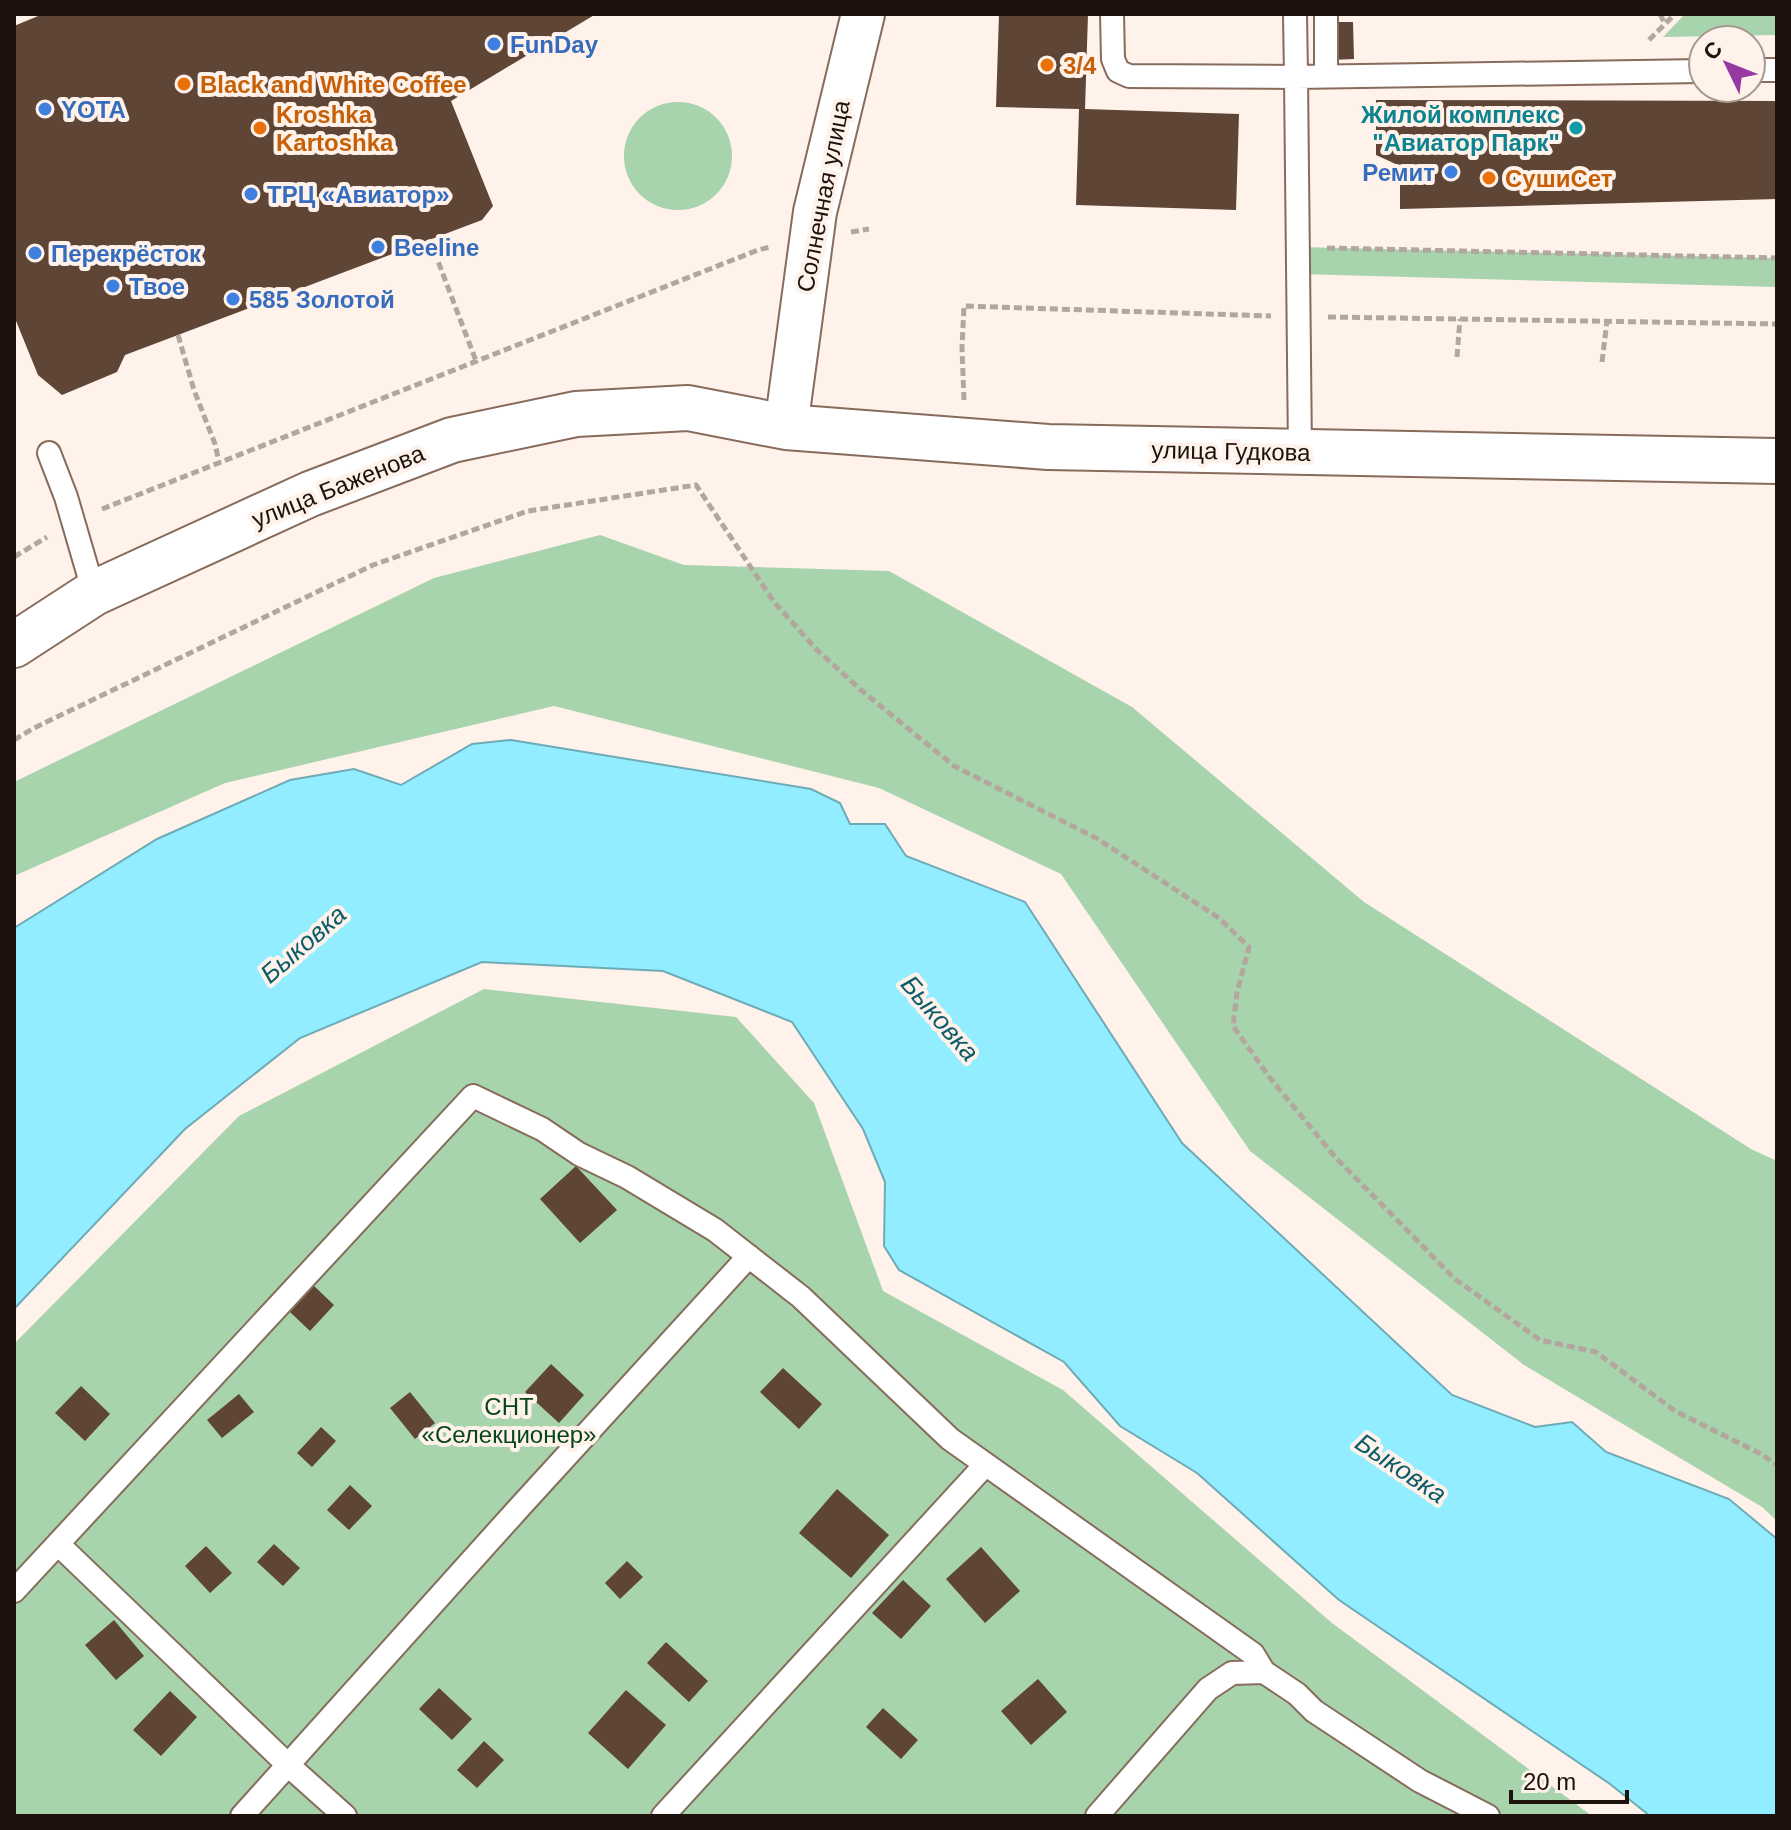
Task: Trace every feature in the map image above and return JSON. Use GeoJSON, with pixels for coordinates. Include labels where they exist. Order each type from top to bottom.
{"type":"FeatureCollection","features":[{"type":"Feature","properties":{"kind":"street","name":"Солнечная улица"},"geometry":{"type":"LineString","coordinates":[[786,427],[810,238],[863,14]]}},
{"type":"Feature","properties":{"kind":"street","name":"улица Гудкова"},"geometry":{"type":"LineString","coordinates":[[688,408],[786,427],[1048,447],[1777,461]]}},
{"type":"Feature","properties":{"kind":"street","name":"улица Баженова"},"geometry":{"type":"LineString","coordinates":[[14,645],[94,593],[310,494],[452,440],[576,414],[688,408]]}},
{"type":"Feature","properties":{"kind":"lane"},"geometry":{"type":"LineString","coordinates":[[1112,14],[1113,59],[1118,71],[1129,76],[1296,77],[1687,71]]}},
{"type":"Feature","properties":{"kind":"lane"},"geometry":{"type":"LineString","coordinates":[[1295,14],[1300,452]]}},
{"type":"Feature","properties":{"kind":"lane"},"geometry":{"type":"LineString","coordinates":[[1326,14],[1326,76]]}},
{"type":"Feature","properties":{"kind":"lane"},"geometry":{"type":"LineString","coordinates":[[49,453],[66,497],[94,593]]}},
{"type":"Feature","properties":{"kind":"lane"},"geometry":{"type":"LineString","coordinates":[[14,1591],[473,1096],[542,1129],[579,1154],[627,1177],[715,1230],[801,1297],[950,1439],[1253,1654],[1264,1672],[1297,1694],[1314,1711],[1420,1781],[1488,1816]]}},
{"type":"Feature","properties":{"kind":"lane"},"geometry":{"type":"LineString","coordinates":[[242,1816],[749,1256]]}},
{"type":"Feature","properties":{"kind":"lane"},"geometry":{"type":"LineString","coordinates":[[663,1816],[985,1465]]}},
{"type":"Feature","properties":{"kind":"lane"},"geometry":{"type":"LineString","coordinates":[[58,1544],[345,1816]]}},
{"type":"Feature","properties":{"kind":"lane"},"geometry":{"type":"LineString","coordinates":[[1097,1816],[1208,1689],[1232,1673],[1264,1672]]}},
{"type":"Feature","properties":{"kind":"path"},"geometry":{"type":"LineString","coordinates":[[1660,14],[1665,24]]}},
{"type":"Feature","properties":{"kind":"path"},"geometry":{"type":"LineString","coordinates":[[72,521],[758,250],[869,229]]}},
{"type":"Feature","properties":{"kind":"path"},"geometry":{"type":"LineString","coordinates":[[430,240],[476,361]]}},
{"type":"Feature","properties":{"kind":"path"},"geometry":{"type":"LineString","coordinates":[[1298,247],[1777,258]]}},
{"type":"Feature","properties":{"kind":"path"},"geometry":{"type":"LineString","coordinates":[[1457,357],[1460,319]]}},
{"type":"Feature","properties":{"kind":"path"},"geometry":{"type":"LineString","coordinates":[[1602,362],[1607,321]]}},
{"type":"Feature","properties":{"kind":"path"},"geometry":{"type":"LineString","coordinates":[[178,335],[219,462]]}},
{"type":"Feature","properties":{"kind":"path"},"geometry":{"type":"LineString","coordinates":[[14,740],[373,565],[528,511],[696,485],[774,602],[817,650],[861,690],[954,766],[1096,838],[1219,918],[1249,947],[1237,993],[1233,1026],[1270,1078],[1336,1158],[1455,1279],[1540,1340],[1596,1352],[1675,1411],[1777,1465]]}},
{"type":"Feature","properties":{"kind":"green space"},"geometry":{"type":"Polygon","coordinates":[[[1685,14],[1777,14],[1777,35],[1767,35],[1767,24],[1687,24],[1687,37],[1663,37],[1685,14]]]}},
{"type":"Feature","properties":{"kind":"green space"},"geometry":{"type":"Polygon","coordinates":[[[678,102],[708,111],[716,118],[723,126],[732,156],[723,186],[716,194],[708,201],[678,210],[648,201],[640,194],[633,186],[624,156],[633,126],[640,118],[648,111],[678,102]]]}},
{"type":"Feature","properties":{"kind":"green space"},"geometry":{"type":"Polygon","coordinates":[[[1298,247],[1777,258],[1777,287],[1298,274],[1298,247]]]}},
{"type":"Feature","properties":{"kind":"green space"},"geometry":{"type":"Polygon","coordinates":[[[600,535],[684,565],[889,571],[1132,707],[1364,902],[1751,1149],[1777,1161],[1777,1521],[1762,1507],[1524,1365],[1250,1151],[1061,874],[879,788],[554,706],[225,783],[14,876],[14,782],[434,578],[600,535]]]}},
{"type":"Feature","properties":{"kind":"green space","name":"СНТ «Селекционер»"},"geometry":{"type":"Polygon","coordinates":[[[484,989],[736,1017],[814,1103],[883,1291],[1063,1390],[1332,1623],[1592,1816],[14,1816],[14,1344],[239,1116],[484,989]]]}},
{"type":"Feature","properties":{"kind":"water","name":"Быковка"},"geometry":{"type":"Polygon","coordinates":[[[511,740],[811,789],[840,803],[850,824],[885,824],[906,856],[1025,902],[1182,1143],[1452,1395],[1535,1427],[1572,1422],[1606,1452],[1729,1499],[1777,1539],[1777,1816],[1650,1816],[1610,1784],[1339,1600],[1197,1473],[1120,1426],[1064,1362],[899,1270],[884,1246],[885,1182],[863,1129],[792,1022],[663,971],[482,962],[300,1038],[185,1129],[14,1309],[14,928],[157,839],[290,780],[354,769],[401,785],[472,744],[511,740]]]}},
{"type":"Feature","properties":{"kind":"building","name":"ТРЦ «Авиатор»"},"geometry":{"type":"Polygon","coordinates":[[[43,14],[596,14],[451,101],[493,206],[482,220],[125,355],[117,372],[62,395],[38,375],[14,316],[14,26],[43,14]]]}},
{"type":"Feature","properties":{"kind":"building"},"geometry":{"type":"Polygon","coordinates":[[[999,14],[1088,14],[1085,109],[1239,114],[1236,210],[1076,205],[1079,109],[996,107],[999,14]]]}},
{"type":"Feature","properties":{"kind":"building"},"geometry":{"type":"Polygon","coordinates":[[[1330,22],[1353,22],[1354,59],[1331,60],[1330,22]]]}},
{"type":"Feature","properties":{"kind":"building","name":"Жилой комплекс \"Авиатор Парк\""},"geometry":{"type":"Polygon","coordinates":[[[1376,100],[1687,101],[1687,104],[1767,104],[1767,101],[1777,101],[1777,199],[1400,209],[1400,166],[1376,155],[1376,100]]]}},
{"type":"Feature","properties":{"kind":"building"},"geometry":{"type":"Polygon","coordinates":[[[576,1166],[617,1210],[580,1243],[540,1199],[576,1166]]]}},
{"type":"Feature","properties":{"kind":"building"},"geometry":{"type":"Polygon","coordinates":[[[314,1286],[334,1305],[310,1331],[290,1312],[314,1286]]]}},
{"type":"Feature","properties":{"kind":"building"},"geometry":{"type":"Polygon","coordinates":[[[551,1364],[584,1395],[559,1423],[525,1392],[551,1364]]]}},
{"type":"Feature","properties":{"kind":"building"},"geometry":{"type":"Polygon","coordinates":[[[783,1368],[822,1404],[799,1429],[760,1392],[783,1368]]]}},
{"type":"Feature","properties":{"kind":"building"},"geometry":{"type":"Polygon","coordinates":[[[81,1386],[110,1414],[85,1441],[55,1413],[81,1386]]]}},
{"type":"Feature","properties":{"kind":"building"},"geometry":{"type":"Polygon","coordinates":[[[410,1392],[435,1423],[415,1439],[390,1408],[410,1392]]]}},
{"type":"Feature","properties":{"kind":"building"},"geometry":{"type":"Polygon","coordinates":[[[239,1394],[254,1412],[222,1438],[207,1420],[239,1394]]]}},
{"type":"Feature","properties":{"kind":"building"},"geometry":{"type":"Polygon","coordinates":[[[321,1427],[336,1441],[312,1467],[297,1453],[321,1427]]]}},
{"type":"Feature","properties":{"kind":"building"},"geometry":{"type":"Polygon","coordinates":[[[350,1485],[372,1506],[349,1530],[327,1510],[350,1485]]]}},
{"type":"Feature","properties":{"kind":"building"},"geometry":{"type":"Polygon","coordinates":[[[837,1489],[889,1535],[851,1578],[799,1533],[837,1489]]]}},
{"type":"Feature","properties":{"kind":"building"},"geometry":{"type":"Polygon","coordinates":[[[274,1544],[300,1568],[283,1586],[257,1562],[274,1544]]]}},
{"type":"Feature","properties":{"kind":"building"},"geometry":{"type":"Polygon","coordinates":[[[206,1546],[232,1573],[210,1593],[185,1566],[206,1546]]]}},
{"type":"Feature","properties":{"kind":"building"},"geometry":{"type":"Polygon","coordinates":[[[981,1547],[1020,1591],[985,1623],[946,1579],[981,1547]]]}},
{"type":"Feature","properties":{"kind":"building"},"geometry":{"type":"Polygon","coordinates":[[[627,1561],[643,1577],[620,1599],[605,1583],[627,1561]]]}},
{"type":"Feature","properties":{"kind":"building"},"geometry":{"type":"Polygon","coordinates":[[[903,1580],[931,1606],[901,1639],[872,1613],[903,1580]]]}},
{"type":"Feature","properties":{"kind":"building"},"geometry":{"type":"Polygon","coordinates":[[[114,1620],[144,1656],[116,1680],[85,1645],[114,1620]]]}},
{"type":"Feature","properties":{"kind":"building"},"geometry":{"type":"Polygon","coordinates":[[[666,1642],[708,1681],[689,1702],[647,1663],[666,1642]]]}},
{"type":"Feature","properties":{"kind":"building"},"geometry":{"type":"Polygon","coordinates":[[[1038,1679],[1067,1712],[1031,1745],[1001,1711],[1038,1679]]]}},
{"type":"Feature","properties":{"kind":"building"},"geometry":{"type":"Polygon","coordinates":[[[439,1688],[472,1719],[452,1740],[419,1709],[439,1688]]]}},
{"type":"Feature","properties":{"kind":"building"},"geometry":{"type":"Polygon","coordinates":[[[626,1690],[666,1725],[628,1769],[588,1733],[626,1690]]]}},
{"type":"Feature","properties":{"kind":"building"},"geometry":{"type":"Polygon","coordinates":[[[170,1691],[197,1717],[161,1756],[133,1730],[170,1691]]]}},
{"type":"Feature","properties":{"kind":"building"},"geometry":{"type":"Polygon","coordinates":[[[883,1708],[918,1740],[901,1759],[866,1727],[883,1708]]]}},
{"type":"Feature","properties":{"kind":"building"},"geometry":{"type":"Polygon","coordinates":[[[484,1741],[504,1760],[477,1788],[457,1770],[484,1741]]]}},
{"type":"Feature","properties":{"kind":"place","name":"FunDay"},"geometry":{"type":"Point","coordinates":[494,44]}},
{"type":"Feature","properties":{"kind":"place","name":"3/4"},"geometry":{"type":"Point","coordinates":[1047,65]}},
{"type":"Feature","properties":{"kind":"place","name":"Black and White Coffee"},"geometry":{"type":"Point","coordinates":[184,84]}},
{"type":"Feature","properties":{"kind":"place","name":"YOTA"},"geometry":{"type":"Point","coordinates":[45,109]}},
{"type":"Feature","properties":{"kind":"place","name":"Kroshka Kartoshka"},"geometry":{"type":"Point","coordinates":[260,128]}},
{"type":"Feature","properties":{"kind":"place","name":"Жилой комплекс \"Авиатор Парк\""},"geometry":{"type":"Point","coordinates":[1576,128]}},
{"type":"Feature","properties":{"kind":"place","name":"Ремит"},"geometry":{"type":"Point","coordinates":[1451,172]}},
{"type":"Feature","properties":{"kind":"place","name":"СушиСет"},"geometry":{"type":"Point","coordinates":[1489,178]}},
{"type":"Feature","properties":{"kind":"place","name":"ТРЦ «Авиатор»"},"geometry":{"type":"Point","coordinates":[251,194]}},
{"type":"Feature","properties":{"kind":"place","name":"Beeline"},"geometry":{"type":"Point","coordinates":[378,247]}},
{"type":"Feature","properties":{"kind":"place","name":"Перекрёсток"},"geometry":{"type":"Point","coordinates":[35,253]}},
{"type":"Feature","properties":{"kind":"place","name":"Твое"},"geometry":{"type":"Point","coordinates":[113,286]}},
{"type":"Feature","properties":{"kind":"place","name":"585 Золотой"},"geometry":{"type":"Point","coordinates":[233,299]}}]}
